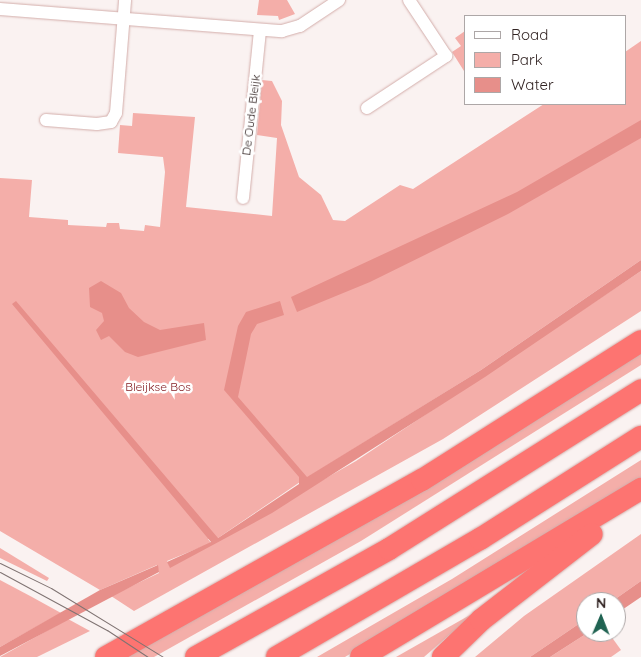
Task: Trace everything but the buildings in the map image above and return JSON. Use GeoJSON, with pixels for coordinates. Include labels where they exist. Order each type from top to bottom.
{"type":"FeatureCollection","features":[{"type":"Feature","properties":{"kind":"highway"},"geometry":{"type":"LineString","coordinates":[[106,657],[422,480],[641,341]]}},
{"type":"Feature","properties":{"kind":"highway"},"geometry":{"type":"LineString","coordinates":[[196,657],[389,549],[641,390]]}},
{"type":"Feature","properties":{"kind":"highway"},"geometry":{"type":"LineString","coordinates":[[277,657],[480,539],[641,436]]}},
{"type":"Feature","properties":{"kind":"highway"},"geometry":{"type":"LineString","coordinates":[[361,657],[641,489]]}},
{"type":"Feature","properties":{"kind":"highway"},"geometry":{"type":"LineString","coordinates":[[442,657],[482,620],[641,495]]}},
{"type":"Feature","properties":{"kind":"street"},"geometry":{"type":"LineString","coordinates":[[46,120],[97,124],[111,122],[116,113],[125,0]]}},
{"type":"Feature","properties":{"kind":"street"},"geometry":{"type":"LineString","coordinates":[[0,9],[260,32],[282,31],[300,26],[339,0]]}},
{"type":"Feature","properties":{"kind":"street"},"geometry":{"type":"LineString","coordinates":[[366,108],[446,56],[409,0]]}},
{"type":"Feature","properties":{"kind":"street","name":"De Oude Bleijk"},"geometry":{"type":"LineString","coordinates":[[242,198],[260,32]]}},
{"type":"Feature","properties":{"kind":"green space"},"geometry":{"type":"Polygon","coordinates":[[[259,0],[287,0],[295,14],[279,20],[278,16],[257,15],[259,0]]]}},
{"type":"Feature","properties":{"kind":"green space"},"geometry":{"type":"Polygon","coordinates":[[[463,32],[463,69],[452,52],[461,46],[455,38],[463,32]]]}},
{"type":"Feature","properties":{"kind":"green space","name":"Bleijkse Bos"},"geometry":{"type":"Polygon","coordinates":[[[641,41],[641,260],[481,370],[300,482],[218,538],[208,539],[211,543],[167,561],[170,567],[356,461],[641,271],[641,311],[443,439],[134,611],[111,596],[159,573],[157,565],[100,590],[0,531],[0,178],[32,180],[29,217],[68,220],[68,225],[106,227],[107,223],[119,223],[120,229],[144,231],[145,225],[160,227],[165,172],[163,157],[118,153],[120,125],[132,126],[133,113],[195,117],[186,207],[272,216],[277,138],[257,135],[262,80],[272,81],[282,101],[281,125],[299,177],[321,195],[333,220],[345,221],[400,185],[413,189],[542,105],[626,105],[626,51],[641,41]]]}},
{"type":"Feature","properties":{"kind":"green space"},"geometry":{"type":"Polygon","coordinates":[[[641,351],[641,365],[361,541],[154,657],[124,657],[641,351]]]}},
{"type":"Feature","properties":{"kind":"green space"},"geometry":{"type":"Polygon","coordinates":[[[641,460],[641,477],[574,520],[345,657],[317,657],[452,579],[641,460]]]}},
{"type":"Feature","properties":{"kind":"green space"},"geometry":{"type":"Polygon","coordinates":[[[641,534],[641,581],[625,592],[576,592],[576,626],[530,657],[475,657],[524,616],[641,534]]]}},
{"type":"Feature","properties":{"kind":"green space"},"geometry":{"type":"Polygon","coordinates":[[[0,548],[49,578],[47,581],[0,558],[0,548]]]}},
{"type":"Feature","properties":{"kind":"green space"},"geometry":{"type":"Polygon","coordinates":[[[0,580],[32,597],[61,613],[0,647],[0,580]]]}},
{"type":"Feature","properties":{"kind":"green space"},"geometry":{"type":"Polygon","coordinates":[[[477,611],[424,657],[396,657],[477,611]]]}},
{"type":"Feature","properties":{"kind":"green space"},"geometry":{"type":"Polygon","coordinates":[[[68,619],[90,631],[37,657],[0,657],[68,619]]]}},
{"type":"Feature","properties":{"kind":"green space"},"geometry":{"type":"Polygon","coordinates":[[[576,640],[576,642],[615,642],[621,650],[611,657],[550,657],[576,640]]]}},
{"type":"Feature","properties":{"kind":"water"},"geometry":{"type":"Polygon","coordinates":[[[641,120],[641,138],[508,214],[370,282],[297,312],[291,297],[517,192],[641,120]]]}},
{"type":"Feature","properties":{"kind":"water"},"geometry":{"type":"Polygon","coordinates":[[[641,260],[641,271],[485,377],[272,513],[170,568],[167,562],[211,542],[12,304],[16,301],[218,538],[299,484],[299,477],[224,390],[238,326],[246,312],[280,301],[284,315],[257,324],[251,334],[238,397],[307,477],[481,370],[641,260]]]}},
{"type":"Feature","properties":{"kind":"water"},"geometry":{"type":"Polygon","coordinates":[[[101,281],[121,293],[129,308],[144,322],[160,330],[204,323],[206,340],[138,357],[125,352],[109,336],[101,340],[96,330],[104,321],[102,313],[90,307],[89,288],[101,281]]]}},
{"type":"Feature","properties":{"kind":"water"},"geometry":{"type":"Polygon","coordinates":[[[158,565],[159,572],[0,656],[0,647],[100,590],[158,565]]]}},
{"type":"Feature","properties":{"kind":"water"},"geometry":{"type":"Polygon","coordinates":[[[641,581],[641,597],[626,607],[625,592],[641,581]]]}},
{"type":"Feature","properties":{"kind":"water"},"geometry":{"type":"Polygon","coordinates":[[[576,626],[576,640],[550,657],[530,657],[576,626]]]}},
{"type":"Feature","properties":{"kind":"tram line"},"geometry":{"type":"LineString","coordinates":[[0,563],[51,588],[163,657]]}},
{"type":"Feature","properties":{"kind":"tram line"},"geometry":{"type":"LineString","coordinates":[[0,572],[107,630],[148,657]]}}]}
